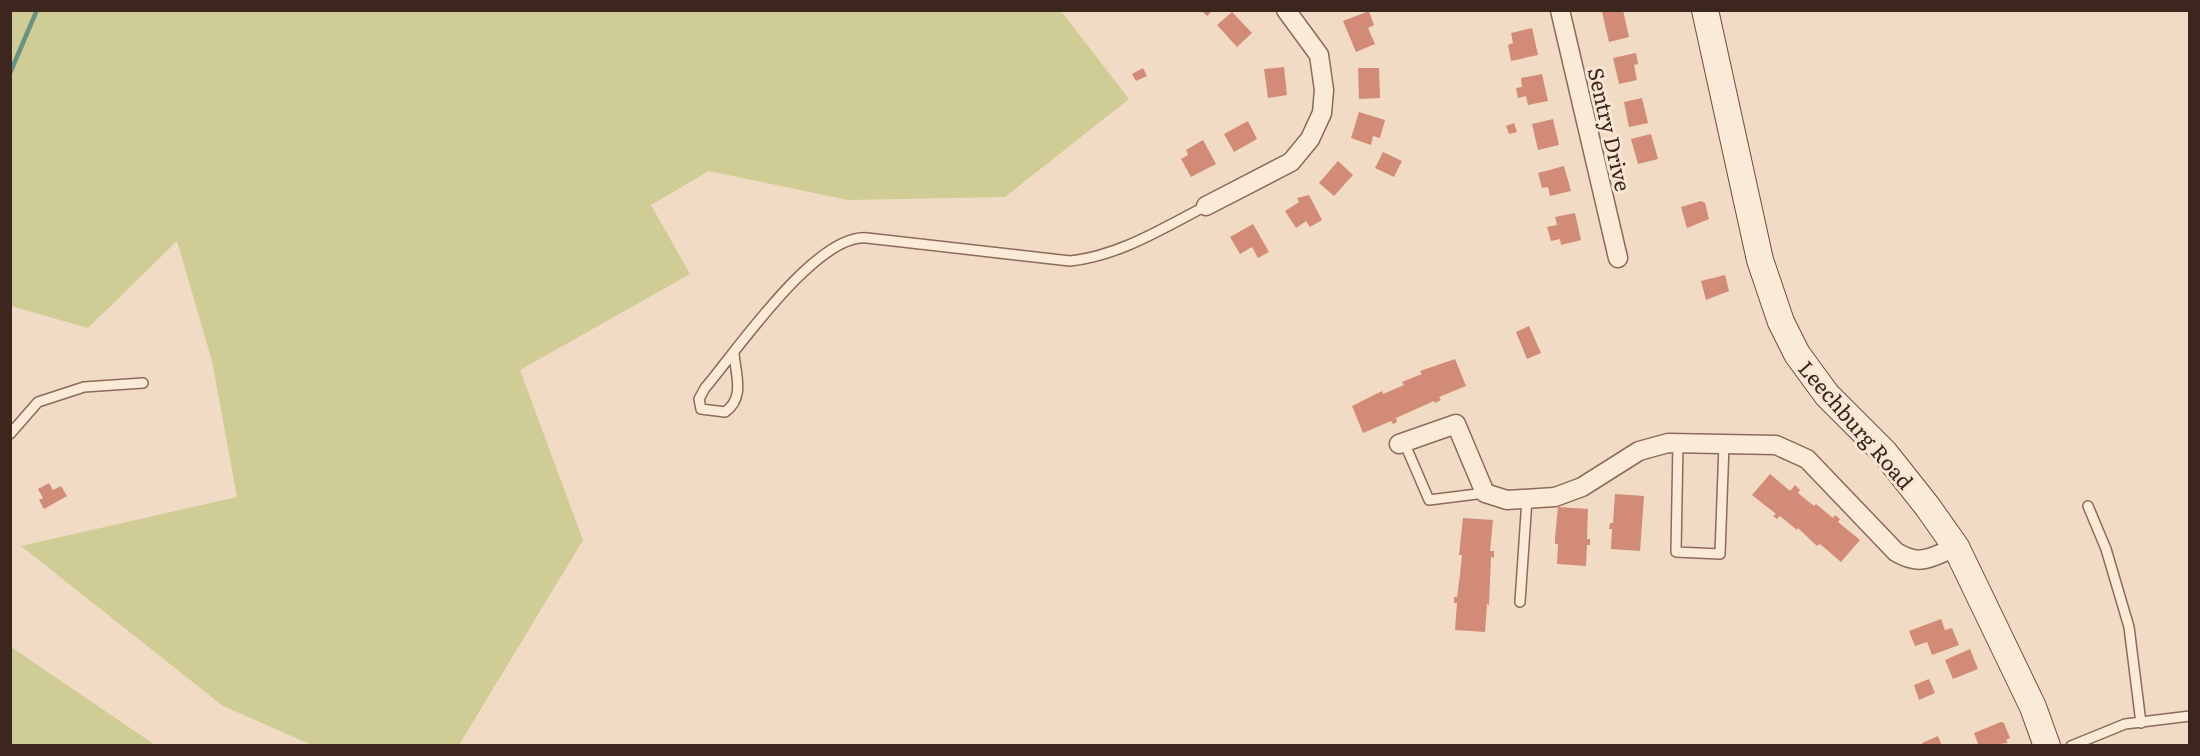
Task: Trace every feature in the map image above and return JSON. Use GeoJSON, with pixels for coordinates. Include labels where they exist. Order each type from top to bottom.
{"type":"FeatureCollection","features":[{"type":"Feature","properties":{"kind":"street"},"geometry":{"type":"LineString","coordinates":[[1206,206],[1292,162],[1310,139],[1322,114],[1324,90],[1319,55],[1286,10]]}},
{"type":"Feature","properties":{"kind":"street","name":"Sentry Drive"},"geometry":{"type":"LineString","coordinates":[[1560,10],[1618,258]]}},
{"type":"Feature","properties":{"kind":"street","name":"Leechburg Road"},"geometry":{"type":"LineString","coordinates":[[1705,10],[1760,260],[1781,322],[1797,354],[1827,395],[1885,453],[1956,547],[2032,707],[2048,746]]}},
{"type":"Feature","properties":{"kind":"street"},"geometry":{"type":"LineString","coordinates":[[1401,443],[1456,424],[1485,493],[1507,500],[1555,497],[1582,488],[1639,451],[1668,443],[1776,445],[1807,459],[1896,552],[1909,560],[1923,561],[1956,547]]}},
{"type":"Feature","properties":{"kind":"lane"},"geometry":{"type":"LineString","coordinates":[[734,354],[739,390],[734,406],[725,412],[701,409],[699,399],[705,388],[788,287],[823,257],[852,239],[859,237],[1070,261],[1086,259],[1120,248],[1206,206]]}},
{"type":"Feature","properties":{"kind":"lane"},"geometry":{"type":"LineString","coordinates":[[10,434],[38,402],[84,387],[143,383]]}},
{"type":"Feature","properties":{"kind":"lane"},"geometry":{"type":"LineString","coordinates":[[1401,443],[1429,500],[1485,493]]}},
{"type":"Feature","properties":{"kind":"lane"},"geometry":{"type":"LineString","coordinates":[[1677,443],[1676,552],[1720,554],[1724,444]]}},
{"type":"Feature","properties":{"kind":"lane"},"geometry":{"type":"LineString","coordinates":[[1520,602],[1527,499]]}},
{"type":"Feature","properties":{"kind":"lane"},"geometry":{"type":"LineString","coordinates":[[2088,506],[2106,549],[2129,627],[2141,723]]}},
{"type":"Feature","properties":{"kind":"lane"},"geometry":{"type":"LineString","coordinates":[[2071,746],[2125,724],[2190,716]]}},
{"type":"Feature","properties":{"kind":"shaded area"},"geometry":{"type":"Polygon","coordinates":[[[10,11],[1061,11],[1129,99],[1005,197],[848,200],[709,171],[651,205],[690,274],[520,370],[583,540],[459,745],[312,745],[223,706],[21,546],[237,497],[212,361],[177,241],[88,328],[11,306],[10,11]]]}},
{"type":"Feature","properties":{"kind":"shaded area"},"geometry":{"type":"Polygon","coordinates":[[[11,647],[155,745],[11,745],[11,647]]]}},
{"type":"Feature","properties":{"kind":"building"},"geometry":{"type":"Polygon","coordinates":[[[1201,10],[1213,10],[1207,16],[1201,10]]]}},
{"type":"Feature","properties":{"kind":"building"},"geometry":{"type":"Polygon","coordinates":[[[1623,10],[1629,37],[1609,42],[1602,12],[1623,10]]]}},
{"type":"Feature","properties":{"kind":"building"},"geometry":{"type":"Polygon","coordinates":[[[1369,11],[1374,25],[1368,28],[1375,44],[1356,52],[1343,21],[1369,11]]]}},
{"type":"Feature","properties":{"kind":"building"},"geometry":{"type":"Polygon","coordinates":[[[1232,12],[1252,33],[1237,47],[1217,25],[1232,12]]]}},
{"type":"Feature","properties":{"kind":"building"},"geometry":{"type":"Polygon","coordinates":[[[1532,28],[1538,55],[1511,61],[1508,45],[1513,43],[1511,33],[1532,28]]]}},
{"type":"Feature","properties":{"kind":"building"},"geometry":{"type":"Polygon","coordinates":[[[1636,53],[1638,64],[1634,65],[1637,80],[1619,84],[1613,58],[1636,53]]]}},
{"type":"Feature","properties":{"kind":"building"},"geometry":{"type":"Polygon","coordinates":[[[1284,67],[1287,95],[1268,98],[1264,69],[1284,67]]]}},
{"type":"Feature","properties":{"kind":"building"},"geometry":{"type":"Polygon","coordinates":[[[1143,68],[1147,76],[1136,81],[1132,74],[1143,68]]]}},
{"type":"Feature","properties":{"kind":"building"},"geometry":{"type":"Polygon","coordinates":[[[1358,68],[1379,68],[1380,98],[1359,99],[1358,68]]]}},
{"type":"Feature","properties":{"kind":"building"},"geometry":{"type":"Polygon","coordinates":[[[1542,74],[1548,101],[1528,105],[1526,96],[1518,98],[1516,88],[1522,87],[1521,78],[1542,74]]]}},
{"type":"Feature","properties":{"kind":"building"},"geometry":{"type":"Polygon","coordinates":[[[1642,98],[1648,123],[1629,127],[1624,102],[1642,98]]]}},
{"type":"Feature","properties":{"kind":"building"},"geometry":{"type":"Polygon","coordinates":[[[1359,112],[1385,120],[1380,138],[1373,136],[1371,145],[1351,138],[1359,112]]]}},
{"type":"Feature","properties":{"kind":"building"},"geometry":{"type":"Polygon","coordinates":[[[1553,119],[1559,145],[1538,150],[1532,124],[1553,119]]]}},
{"type":"Feature","properties":{"kind":"building"},"geometry":{"type":"Polygon","coordinates":[[[1248,121],[1257,139],[1234,152],[1224,134],[1248,121]]]}},
{"type":"Feature","properties":{"kind":"building"},"geometry":{"type":"Polygon","coordinates":[[[1514,123],[1517,132],[1509,134],[1506,126],[1514,123]]]}},
{"type":"Feature","properties":{"kind":"building"},"geometry":{"type":"Polygon","coordinates":[[[1651,134],[1658,159],[1638,164],[1631,139],[1651,134]]]}},
{"type":"Feature","properties":{"kind":"building"},"geometry":{"type":"Polygon","coordinates":[[[1203,140],[1216,164],[1191,177],[1181,159],[1188,155],[1186,150],[1203,140]]]}},
{"type":"Feature","properties":{"kind":"building"},"geometry":{"type":"Polygon","coordinates":[[[1383,152],[1402,161],[1394,177],[1375,168],[1383,152]]]}},
{"type":"Feature","properties":{"kind":"building"},"geometry":{"type":"Polygon","coordinates":[[[1338,161],[1353,175],[1334,196],[1319,183],[1338,161]]]}},
{"type":"Feature","properties":{"kind":"building"},"geometry":{"type":"Polygon","coordinates":[[[1564,166],[1571,191],[1550,196],[1548,187],[1542,188],[1538,173],[1564,166]]]}},
{"type":"Feature","properties":{"kind":"building"},"geometry":{"type":"Polygon","coordinates":[[[1309,195],[1322,220],[1310,227],[1306,221],[1296,228],[1285,211],[1299,202],[1297,198],[1309,195]]]}},
{"type":"Feature","properties":{"kind":"building"},"geometry":{"type":"Polygon","coordinates":[[[1701,201],[1705,203],[1709,219],[1687,228],[1681,207],[1701,201]]]}},
{"type":"Feature","properties":{"kind":"building"},"geometry":{"type":"Polygon","coordinates":[[[1575,213],[1581,240],[1561,245],[1560,239],[1551,241],[1547,227],[1557,225],[1555,217],[1575,213]]]}},
{"type":"Feature","properties":{"kind":"building"},"geometry":{"type":"Polygon","coordinates":[[[1253,224],[1269,252],[1258,258],[1252,247],[1240,254],[1230,237],[1253,224]]]}},
{"type":"Feature","properties":{"kind":"building"},"geometry":{"type":"Polygon","coordinates":[[[1725,275],[1729,291],[1706,300],[1701,281],[1725,275]]]}},
{"type":"Feature","properties":{"kind":"building"},"geometry":{"type":"Polygon","coordinates":[[[1529,326],[1541,353],[1527,359],[1516,332],[1529,326]]]}},
{"type":"Feature","properties":{"kind":"building"},"geometry":{"type":"Polygon","coordinates":[[[1455,359],[1466,386],[1439,397],[1441,400],[1435,403],[1434,401],[1396,418],[1397,422],[1393,424],[1391,421],[1363,433],[1352,406],[1382,391],[1383,394],[1404,385],[1402,382],[1422,374],[1420,371],[1455,359]]]}},
{"type":"Feature","properties":{"kind":"building"},"geometry":{"type":"Polygon","coordinates":[[[1770,474],[1790,491],[1795,485],[1800,490],[1798,493],[1833,518],[1835,515],[1840,519],[1838,522],[1860,540],[1841,562],[1820,544],[1817,546],[1798,528],[1797,530],[1780,516],[1777,519],[1773,516],[1776,514],[1752,495],[1770,474]]]}},
{"type":"Feature","properties":{"kind":"building"},"geometry":{"type":"Polygon","coordinates":[[[49,483],[53,490],[61,486],[67,496],[44,509],[39,500],[43,498],[38,489],[49,483]]]}},
{"type":"Feature","properties":{"kind":"building"},"geometry":{"type":"Polygon","coordinates":[[[1615,494],[1644,496],[1640,551],[1611,549],[1612,529],[1609,529],[1610,523],[1613,523],[1615,494]]]}},
{"type":"Feature","properties":{"kind":"building"},"geometry":{"type":"Polygon","coordinates":[[[1558,507],[1588,509],[1587,539],[1590,539],[1590,545],[1587,545],[1586,566],[1557,564],[1558,544],[1555,544],[1555,538],[1558,507]]]}},
{"type":"Feature","properties":{"kind":"building"},"geometry":{"type":"Polygon","coordinates":[[[1463,518],[1493,520],[1490,551],[1494,551],[1494,558],[1491,557],[1489,605],[1487,604],[1485,632],[1455,630],[1457,603],[1454,603],[1454,597],[1457,597],[1460,575],[1462,555],[1459,555],[1463,518]]]}},
{"type":"Feature","properties":{"kind":"building"},"geometry":{"type":"Polygon","coordinates":[[[1941,619],[1945,630],[1952,628],[1959,645],[1932,655],[1927,642],[1915,646],[1909,631],[1941,619]]]}},
{"type":"Feature","properties":{"kind":"building"},"geometry":{"type":"Polygon","coordinates":[[[1970,649],[1978,669],[1953,679],[1945,660],[1970,649]]]}},
{"type":"Feature","properties":{"kind":"building"},"geometry":{"type":"Polygon","coordinates":[[[1929,679],[1935,693],[1919,700],[1914,685],[1929,679]]]}},
{"type":"Feature","properties":{"kind":"building"},"geometry":{"type":"Polygon","coordinates":[[[2001,722],[2004,723],[2010,738],[2006,740],[2008,743],[1979,746],[1974,733],[2001,722]]]}},
{"type":"Feature","properties":{"kind":"building"},"geometry":{"type":"Polygon","coordinates":[[[1938,736],[1942,746],[1923,746],[1922,743],[1938,736]]]}},
{"type":"Feature","properties":{"kind":"waterway"},"geometry":{"type":"LineString","coordinates":[[10,73],[37,10]]}}]}
